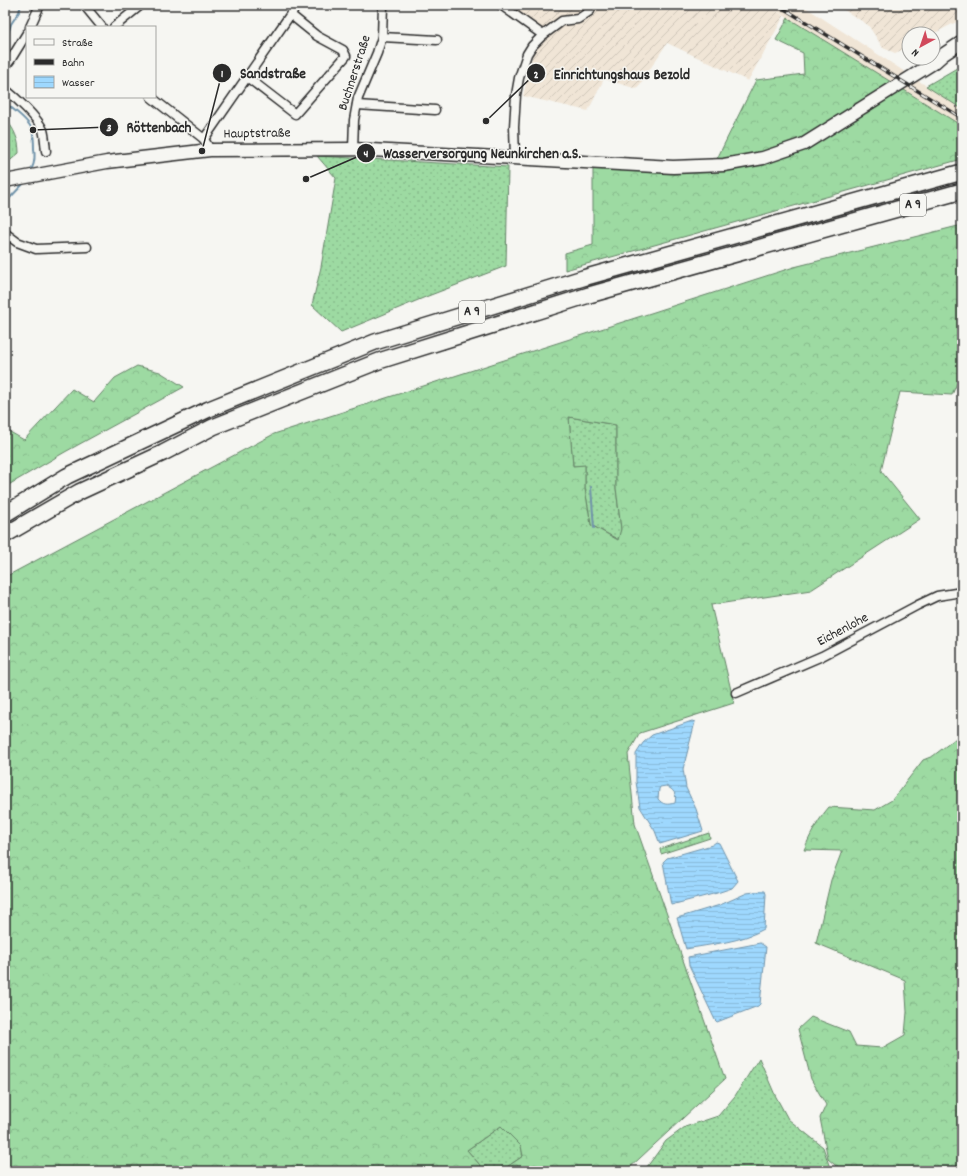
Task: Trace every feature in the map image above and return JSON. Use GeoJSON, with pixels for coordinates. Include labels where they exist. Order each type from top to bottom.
{"type":"FeatureCollection","features":[{"type":"Feature","properties":{"kind":"highway","name":"A 9"},"geometry":{"type":"LineString","coordinates":[[5,514],[67,476],[209,409],[375,342],[583,278],[962,172]]}},
{"type":"Feature","properties":{"kind":"highway","name":"A 9"},"geometry":{"type":"LineString","coordinates":[[5,535],[79,492],[213,428],[379,361],[589,295],[962,191]]}},
{"type":"Feature","properties":{"kind":"main road"},"geometry":{"type":"LineString","coordinates":[[941,57],[962,42]]}},
{"type":"Feature","properties":{"kind":"main road"},"geometry":{"type":"LineString","coordinates":[[941,60],[949,58],[962,49]]}},
{"type":"Feature","properties":{"kind":"main road","name":"Hauptstraße"},"geometry":{"type":"LineString","coordinates":[[5,181],[207,144],[353,149],[673,167],[724,165],[763,158],[804,144],[929,66]]}},
{"type":"Feature","properties":{"kind":"street"},"geometry":{"type":"LineString","coordinates":[[30,26],[40,5]]}},
{"type":"Feature","properties":{"kind":"street"},"geometry":{"type":"LineString","coordinates":[[84,5],[97,25]]}},
{"type":"Feature","properties":{"kind":"street"},"geometry":{"type":"LineString","coordinates":[[115,26],[141,5]]}},
{"type":"Feature","properties":{"kind":"street"},"geometry":{"type":"LineString","coordinates":[[152,98],[207,144],[248,77],[298,5]]}},
{"type":"Feature","properties":{"kind":"street","name":"Buchnerstraße"},"geometry":{"type":"LineString","coordinates":[[353,149],[354,120],[358,98],[382,38],[383,5]]}},
{"type":"Feature","properties":{"kind":"street"},"geometry":{"type":"LineString","coordinates":[[500,5],[543,35]]}},
{"type":"Feature","properties":{"kind":"street"},"geometry":{"type":"LineString","coordinates":[[515,158],[514,127],[516,94],[519,78],[527,54],[532,46],[543,35],[562,21],[578,19],[590,11]]}},
{"type":"Feature","properties":{"kind":"street"},"geometry":{"type":"LineString","coordinates":[[248,77],[295,114],[346,56],[343,50],[317,36],[292,15]]}},
{"type":"Feature","properties":{"kind":"street"},"geometry":{"type":"LineString","coordinates":[[5,67],[26,35]]}},
{"type":"Feature","properties":{"kind":"street"},"geometry":{"type":"LineString","coordinates":[[382,38],[437,40]]}},
{"type":"Feature","properties":{"kind":"street"},"geometry":{"type":"LineString","coordinates":[[5,88],[20,101],[42,128],[46,151]]}},
{"type":"Feature","properties":{"kind":"street"},"geometry":{"type":"LineString","coordinates":[[357,105],[435,110]]}},
{"type":"Feature","properties":{"kind":"street"},"geometry":{"type":"LineString","coordinates":[[5,233],[18,242],[36,249],[87,247]]}},
{"type":"Feature","properties":{"kind":"street","name":"Eichenlohe"},"geometry":{"type":"LineString","coordinates":[[736,693],[822,656],[937,596],[962,592]]}},
{"type":"Feature","properties":{"kind":"shaded area"},"geometry":{"type":"Polygon","coordinates":[[[508,5],[767,5],[784,16],[748,81],[667,43],[637,89],[604,79],[588,111],[523,96],[539,27],[508,5]]]}},
{"type":"Feature","properties":{"kind":"shaded area"},"geometry":{"type":"Polygon","coordinates":[[[767,5],[802,5],[962,109],[962,126],[767,5]]]}},
{"type":"Feature","properties":{"kind":"shaded area"},"geometry":{"type":"Polygon","coordinates":[[[836,5],[962,5],[962,19],[941,30],[941,26],[901,26],[901,50],[895,53],[883,48],[868,25],[836,5]]]}},
{"type":"Feature","properties":{"kind":"green space"},"geometry":{"type":"Polygon","coordinates":[[[788,18],[962,126],[962,159],[565,270],[565,253],[593,245],[593,169],[711,171],[756,80],[804,74],[803,53],[776,40],[788,18]]]}},
{"type":"Feature","properties":{"kind":"green space"},"geometry":{"type":"Polygon","coordinates":[[[962,65],[962,109],[926,86],[962,65]]]}},
{"type":"Feature","properties":{"kind":"green space"},"geometry":{"type":"Polygon","coordinates":[[[5,118],[15,134],[19,153],[5,165],[5,118]]]}},
{"type":"Feature","properties":{"kind":"green space"},"geometry":{"type":"Polygon","coordinates":[[[317,156],[508,167],[506,266],[341,332],[312,305],[321,267],[336,178],[317,156]]]}},
{"type":"Feature","properties":{"kind":"green space"},"geometry":{"type":"Polygon","coordinates":[[[962,225],[962,371],[952,395],[900,392],[881,471],[920,519],[811,590],[711,605],[734,703],[640,733],[628,754],[635,824],[725,1079],[626,1171],[501,1171],[523,1156],[521,1146],[501,1126],[467,1150],[485,1171],[5,1171],[5,577],[274,434],[794,267],[962,225]],[[569,417],[573,466],[585,465],[585,489],[591,525],[618,540],[621,529],[616,488],[616,425],[569,417]]]}},
{"type":"Feature","properties":{"kind":"green space"},"geometry":{"type":"Polygon","coordinates":[[[137,366],[160,372],[184,387],[65,452],[5,487],[5,429],[24,440],[72,389],[94,402],[115,378],[137,366]]]}},
{"type":"Feature","properties":{"kind":"green space"},"geometry":{"type":"Polygon","coordinates":[[[569,417],[616,425],[616,488],[621,529],[619,540],[591,525],[585,489],[585,466],[573,466],[569,417]]]}},
{"type":"Feature","properties":{"kind":"green space"},"geometry":{"type":"Polygon","coordinates":[[[962,708],[962,1171],[842,1171],[828,1159],[820,1118],[826,1105],[811,1079],[798,1029],[811,1017],[849,1032],[856,1046],[882,1048],[905,1035],[907,1012],[905,980],[816,943],[831,880],[842,851],[804,850],[821,817],[829,807],[875,810],[892,800],[923,760],[933,756],[960,735],[962,708]]]}},
{"type":"Feature","properties":{"kind":"green space"},"geometry":{"type":"Polygon","coordinates":[[[709,833],[710,838],[661,854],[660,849],[709,833]]]}},
{"type":"Feature","properties":{"kind":"green space"},"geometry":{"type":"Polygon","coordinates":[[[759,1058],[775,1095],[788,1119],[823,1147],[831,1171],[644,1171],[666,1141],[685,1127],[718,1116],[735,1096],[759,1058]]]}},
{"type":"Feature","properties":{"kind":"green space"},"geometry":{"type":"Polygon","coordinates":[[[501,1126],[521,1146],[523,1156],[501,1171],[485,1171],[467,1150],[501,1126]]]}},
{"type":"Feature","properties":{"kind":"water"},"geometry":{"type":"Polygon","coordinates":[[[692,721],[695,722],[683,769],[686,788],[696,809],[703,831],[660,844],[655,831],[640,807],[636,782],[636,754],[643,743],[652,735],[692,721]],[[666,786],[660,787],[659,789],[658,799],[665,804],[675,803],[676,797],[673,791],[666,786]]]}},
{"type":"Feature","properties":{"kind":"water"},"geometry":{"type":"Polygon","coordinates":[[[716,842],[719,843],[738,881],[732,888],[671,905],[663,862],[667,858],[712,845],[716,842]]]}},
{"type":"Feature","properties":{"kind":"water"},"geometry":{"type":"Polygon","coordinates":[[[765,891],[766,894],[764,929],[736,940],[686,949],[677,918],[720,905],[747,893],[765,891]]]}},
{"type":"Feature","properties":{"kind":"water"},"geometry":{"type":"Polygon","coordinates":[[[760,943],[766,947],[760,1004],[717,1022],[689,965],[688,957],[760,943]]]}},
{"type":"Feature","properties":{"kind":"waterway"},"geometry":{"type":"LineString","coordinates":[[5,43],[11,24],[19,12],[21,5]]}},
{"type":"Feature","properties":{"kind":"waterway"},"geometry":{"type":"LineString","coordinates":[[5,103],[21,115],[31,127],[34,137],[35,154],[32,168]]}},
{"type":"Feature","properties":{"kind":"waterway"},"geometry":{"type":"LineString","coordinates":[[5,203],[24,183]]}},
{"type":"Feature","properties":{"kind":"waterway"},"geometry":{"type":"LineString","coordinates":[[591,487],[594,528]]}},
{"type":"Feature","properties":{"kind":"railway"},"geometry":{"type":"LineString","coordinates":[[778,5],[962,118]]}},
{"type":"Feature","properties":{"kind":"place","name":"Einrichtungshaus Bezold"},"geometry":{"type":"Point","coordinates":[486,121]}},
{"type":"Feature","properties":{"kind":"place","name":"Röttenbach"},"geometry":{"type":"Point","coordinates":[33,130]}},
{"type":"Feature","properties":{"kind":"place","name":"Sandstraße"},"geometry":{"type":"Point","coordinates":[202,151]}},
{"type":"Feature","properties":{"kind":"place","name":"Wasserversorgung Neunkirchen a.S."},"geometry":{"type":"Point","coordinates":[306,179]}}]}
